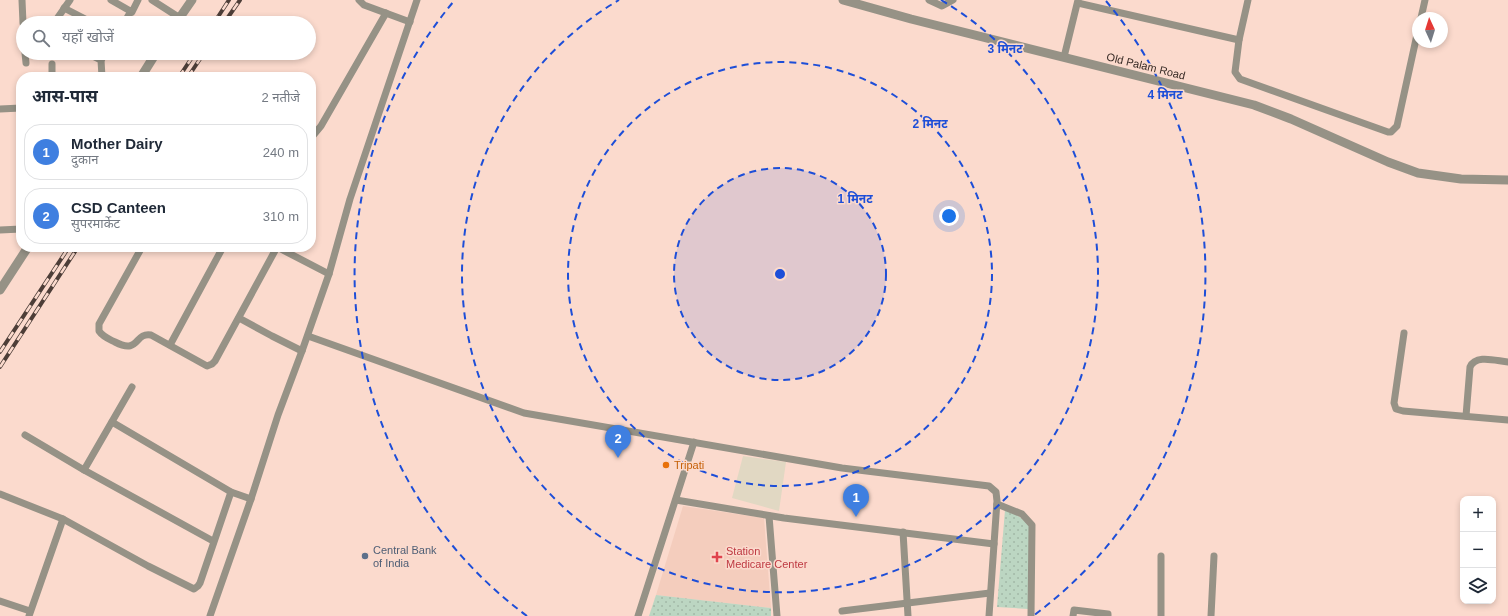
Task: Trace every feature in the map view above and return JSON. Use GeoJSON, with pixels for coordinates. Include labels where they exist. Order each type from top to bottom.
{"type":"FeatureCollection","features":[{"type":"Feature","properties":{"kind":"street"},"geometry":{"type":"LineString","coordinates":[[22,0],[23,16]]}},
{"type":"Feature","properties":{"kind":"street"},"geometry":{"type":"LineString","coordinates":[[59,16],[70,0]]}},
{"type":"Feature","properties":{"kind":"street"},"geometry":{"type":"LineString","coordinates":[[111,0],[131,11]]}},
{"type":"Feature","properties":{"kind":"street"},"geometry":{"type":"LineString","coordinates":[[128,16],[131,11],[132,12],[138,0]]}},
{"type":"Feature","properties":{"kind":"street"},"geometry":{"type":"LineString","coordinates":[[152,0],[172,16]]}},
{"type":"Feature","properties":{"kind":"street"},"geometry":{"type":"LineString","coordinates":[[181,16],[192,0]]}},
{"type":"Feature","properties":{"kind":"street"},"geometry":{"type":"LineString","coordinates":[[359,0],[364,5],[410,22]]}},
{"type":"Feature","properties":{"kind":"street"},"geometry":{"type":"LineString","coordinates":[[210,616],[251,499],[278,415],[308,336],[329,274],[350,199],[417,0]]}},
{"type":"Feature","properties":{"kind":"street","name":"Old Palam Road"},"geometry":{"type":"LineString","coordinates":[[844,0],[911,19],[1254,105],[1291,119],[1388,162],[1418,173],[1461,179],[1508,180]]}},
{"type":"Feature","properties":{"kind":"street"},"geometry":{"type":"LineString","coordinates":[[929,0],[942,6],[953,0]]}},
{"type":"Feature","properties":{"kind":"street"},"geometry":{"type":"LineString","coordinates":[[1248,0],[1239,40],[1235,72],[1240,79],[1388,132],[1391,132],[1397,126],[1414,48]]}},
{"type":"Feature","properties":{"kind":"street"},"geometry":{"type":"LineString","coordinates":[[1422,12],[1424,0]]}},
{"type":"Feature","properties":{"kind":"street"},"geometry":{"type":"LineString","coordinates":[[1064,58],[1078,1],[1239,40]]}},
{"type":"Feature","properties":{"kind":"street"},"geometry":{"type":"LineString","coordinates":[[64,8],[79,16]]}},
{"type":"Feature","properties":{"kind":"street"},"geometry":{"type":"LineString","coordinates":[[316,132],[321,126],[386,13]]}},
{"type":"Feature","properties":{"kind":"street"},"geometry":{"type":"LineString","coordinates":[[101,60],[102,72]]}},
{"type":"Feature","properties":{"kind":"street"},"geometry":{"type":"LineString","coordinates":[[144,72],[152,60]]}},
{"type":"Feature","properties":{"kind":"street"},"geometry":{"type":"LineString","coordinates":[[52,64],[52,72]]}},
{"type":"Feature","properties":{"kind":"street"},"geometry":{"type":"LineString","coordinates":[[0,109],[16,108]]}},
{"type":"Feature","properties":{"kind":"street"},"geometry":{"type":"LineString","coordinates":[[0,230],[16,229]]}},
{"type":"Feature","properties":{"kind":"street"},"geometry":{"type":"LineString","coordinates":[[0,290],[25,252]]}},
{"type":"Feature","properties":{"kind":"street"},"geometry":{"type":"LineString","coordinates":[[139,252],[99,324],[98,329],[100,333],[106,338],[126,347],[133,345],[146,335],[151,335],[170,344],[205,366],[210,366],[215,361],[274,252]]}},
{"type":"Feature","properties":{"kind":"street"},"geometry":{"type":"LineString","coordinates":[[170,344],[220,252]]}},
{"type":"Feature","properties":{"kind":"street"},"geometry":{"type":"LineString","coordinates":[[287,252],[329,274]]}},
{"type":"Feature","properties":{"kind":"street"},"geometry":{"type":"LineString","coordinates":[[239,318],[302,351]]}},
{"type":"Feature","properties":{"kind":"street"},"geometry":{"type":"LineString","coordinates":[[1404,333],[1394,403],[1396,409],[1403,411],[1508,420]]}},
{"type":"Feature","properties":{"kind":"street"},"geometry":{"type":"LineString","coordinates":[[308,336],[524,413],[842,468],[984,484],[993,488],[997,496],[989,616]]}},
{"type":"Feature","properties":{"kind":"street"},"geometry":{"type":"LineString","coordinates":[[1466,416],[1470,367],[1472,362],[1483,359],[1508,362]]}},
{"type":"Feature","properties":{"kind":"street"},"geometry":{"type":"LineString","coordinates":[[84,470],[132,387]]}},
{"type":"Feature","properties":{"kind":"street"},"geometry":{"type":"LineString","coordinates":[[112,422],[231,492],[251,499]]}},
{"type":"Feature","properties":{"kind":"street"},"geometry":{"type":"LineString","coordinates":[[25,435],[84,470],[214,541]]}},
{"type":"Feature","properties":{"kind":"street"},"geometry":{"type":"LineString","coordinates":[[638,616],[694,442]]}},
{"type":"Feature","properties":{"kind":"street"},"geometry":{"type":"LineString","coordinates":[[0,494],[63,519],[148,566],[194,589],[200,583],[231,492]]}},
{"type":"Feature","properties":{"kind":"street"},"geometry":{"type":"LineString","coordinates":[[676,500],[751,514],[994,544]]}},
{"type":"Feature","properties":{"kind":"street"},"geometry":{"type":"LineString","coordinates":[[997,504],[1022,514],[1032,525],[1031,616]]}},
{"type":"Feature","properties":{"kind":"street"},"geometry":{"type":"LineString","coordinates":[[769,516],[777,616]]}},
{"type":"Feature","properties":{"kind":"street"},"geometry":{"type":"LineString","coordinates":[[0,601],[30,614],[63,519]]}},
{"type":"Feature","properties":{"kind":"street"},"geometry":{"type":"LineString","coordinates":[[902,532],[908,616]]}},
{"type":"Feature","properties":{"kind":"street"},"geometry":{"type":"LineString","coordinates":[[1161,556],[1161,616]]}},
{"type":"Feature","properties":{"kind":"street"},"geometry":{"type":"LineString","coordinates":[[1211,616],[1214,556]]}},
{"type":"Feature","properties":{"kind":"street"},"geometry":{"type":"LineString","coordinates":[[842,611],[990,593]]}},
{"type":"Feature","properties":{"kind":"street"},"geometry":{"type":"LineString","coordinates":[[1073,616],[1074,610],[1108,614],[1108,616]]}},
{"type":"Feature","properties":{"kind":"shaded area"},"geometry":{"type":"Polygon","coordinates":[[[743,456],[786,462],[779,511],[732,498],[743,456]]]}},
{"type":"Feature","properties":{"kind":"shaded area","name":"Station Medicare Center"},"geometry":{"type":"Polygon","coordinates":[[[683,506],[764,518],[771,608],[656,595],[683,506]]]}},
{"type":"Feature","properties":{"kind":"green space"},"geometry":{"type":"Polygon","coordinates":[[[1005,510],[1019,516],[1030,526],[1028,609],[997,607],[1005,510]]]}},
{"type":"Feature","properties":{"kind":"green space"},"geometry":{"type":"Polygon","coordinates":[[[656,595],[771,608],[771,616],[649,616],[656,595]]]}},
{"type":"Feature","properties":{"kind":"railway"},"geometry":{"type":"LineString","coordinates":[[219,16],[229,0]]}},
{"type":"Feature","properties":{"kind":"railway"},"geometry":{"type":"LineString","coordinates":[[229,16],[240,0]]}},
{"type":"Feature","properties":{"kind":"railway"},"geometry":{"type":"LineString","coordinates":[[182,72],[190,60]]}},
{"type":"Feature","properties":{"kind":"railway"},"geometry":{"type":"LineString","coordinates":[[191,72],[199,60]]}},
{"type":"Feature","properties":{"kind":"railway"},"geometry":{"type":"LineString","coordinates":[[0,352],[66,252]]}},
{"type":"Feature","properties":{"kind":"railway"},"geometry":{"type":"LineString","coordinates":[[0,367],[75,252]]}},
{"type":"Feature","properties":{"kind":"place","name":"CSD Canteen"},"geometry":{"type":"Point","coordinates":[618,458]}},
{"type":"Feature","properties":{"kind":"place","name":"Tripati"},"geometry":{"type":"Point","coordinates":[666,465]}},
{"type":"Feature","properties":{"kind":"place","name":"Mother Dairy"},"geometry":{"type":"Point","coordinates":[856,517]}},
{"type":"Feature","properties":{"kind":"place","name":"Central Bank of India"},"geometry":{"type":"Point","coordinates":[365,556]}},
{"type":"Feature","properties":{"kind":"place","name":"Station Medicare Center"},"geometry":{"type":"Point","coordinates":[717,557]}}]}
